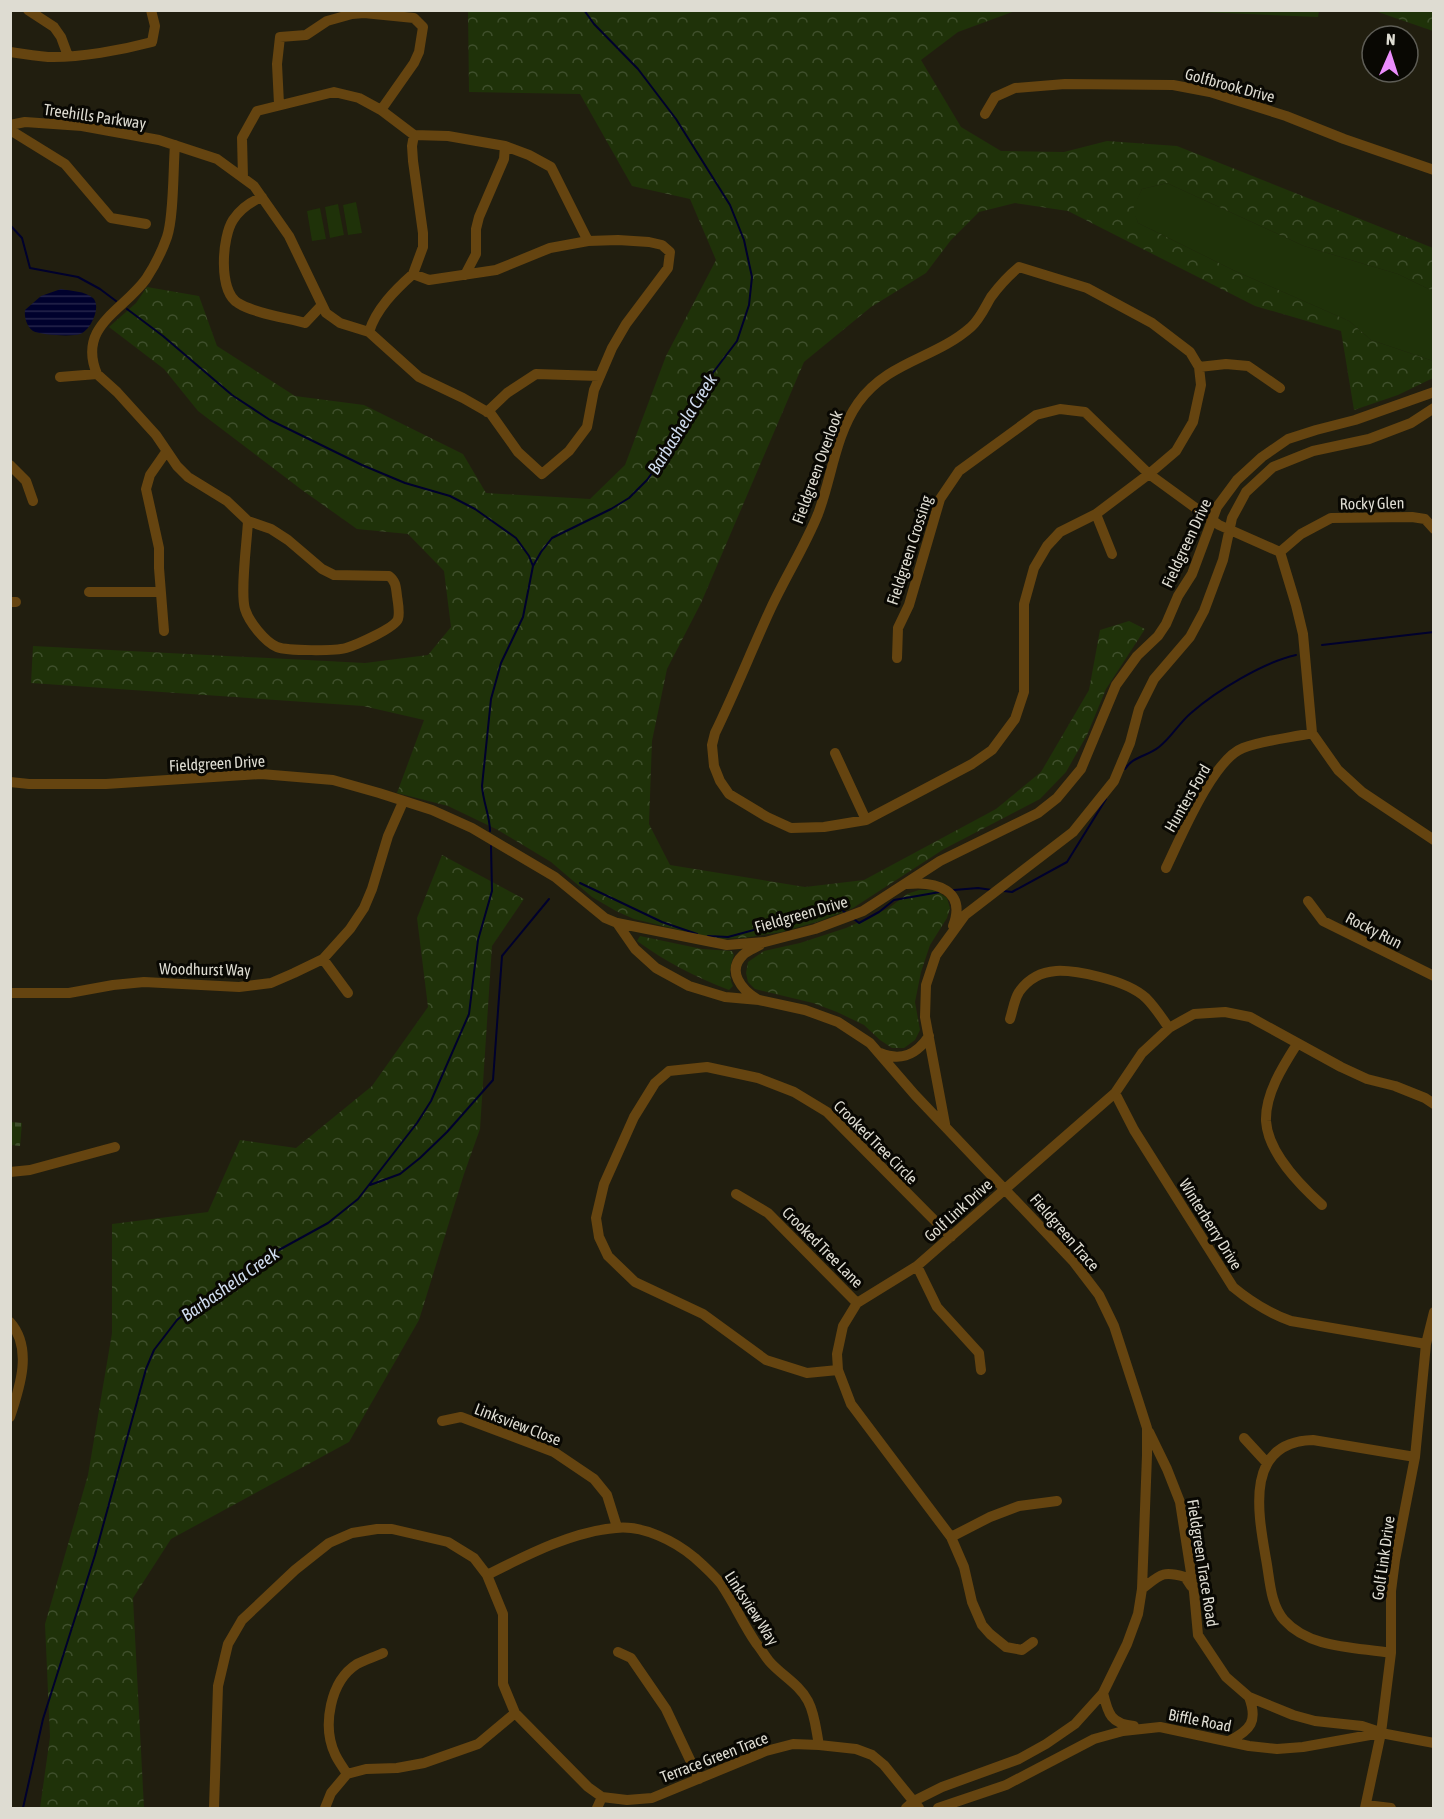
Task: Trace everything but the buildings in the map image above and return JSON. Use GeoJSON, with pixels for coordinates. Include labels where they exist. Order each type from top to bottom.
{"type":"FeatureCollection","features":[{"type":"Feature","properties":{"kind":"street"},"geometry":{"type":"LineString","coordinates":[[28,10],[54,27],[61,37],[68,56]]}},
{"type":"Feature","properties":{"kind":"street"},"geometry":{"type":"LineString","coordinates":[[10,52],[49,57],[68,56],[129,48],[152,42],[155,26],[151,10]]}},
{"type":"Feature","properties":{"kind":"street"},"geometry":{"type":"LineString","coordinates":[[279,104],[280,37],[306,35],[327,21],[352,14],[414,18],[423,27],[419,52],[414,63],[381,110]]}},
{"type":"Feature","properties":{"kind":"street","name":"Golfbrook Drive"},"geometry":{"type":"LineString","coordinates":[[985,114],[995,97],[1016,88],[1065,84],[1173,85],[1210,92],[1286,116],[1434,170]]}},
{"type":"Feature","properties":{"kind":"street"},"geometry":{"type":"LineString","coordinates":[[243,178],[242,138],[257,111],[334,92],[359,98],[381,110],[414,135],[448,136],[505,146],[551,166],[588,241]]}},
{"type":"Feature","properties":{"kind":"street","name":"Treehills Parkway"},"geometry":{"type":"LineString","coordinates":[[10,125],[25,122],[82,126],[159,140],[217,159],[254,186],[262,197],[289,236],[326,313],[340,323],[369,332],[419,377],[487,412],[519,452],[542,474],[569,451],[587,427],[599,376],[612,348],[626,324],[668,268],[670,252],[662,245],[642,241],[588,241],[550,248],[496,270],[429,280],[413,274]]}},
{"type":"Feature","properties":{"kind":"street"},"geometry":{"type":"LineString","coordinates":[[10,130],[64,164],[111,218],[146,224]]}},
{"type":"Feature","properties":{"kind":"street"},"geometry":{"type":"LineString","coordinates":[[369,332],[381,308],[399,286],[413,274],[423,247],[412,146],[414,135]]}},
{"type":"Feature","properties":{"kind":"street"},"geometry":{"type":"LineString","coordinates":[[175,145],[167,236],[146,278],[128,299],[101,323],[93,339],[97,374],[156,435],[166,452],[188,477],[227,501],[248,521],[271,529],[288,540],[322,569],[334,575],[389,576],[395,583],[399,618],[389,628],[348,648],[335,650],[276,646],[254,624],[244,605],[248,521]]}},
{"type":"Feature","properties":{"kind":"street"},"geometry":{"type":"LineString","coordinates":[[465,275],[476,254],[476,229],[479,217],[504,159],[505,146]]}},
{"type":"Feature","properties":{"kind":"street"},"geometry":{"type":"LineString","coordinates":[[262,197],[250,202],[240,210],[226,235],[225,276],[229,294],[237,303],[305,323],[322,305]]}},
{"type":"Feature","properties":{"kind":"street","name":"Fieldgreen Overlook"},"geometry":{"type":"LineString","coordinates":[[1019,267],[1087,288],[1152,323],[1190,352],[1199,367],[1201,385],[1193,422],[1176,451],[1096,513],[1060,532],[1047,546],[1034,568],[1024,604],[1024,692],[1015,719],[1001,740],[972,764],[866,820],[792,828],[766,817],[729,794],[720,781],[712,758],[715,733],[772,607],[818,515],[830,480],[839,441],[857,405],[872,385],[896,369],[951,342],[971,327],[992,296],[1008,276],[1019,267]]}},
{"type":"Feature","properties":{"kind":"street"},"geometry":{"type":"LineString","coordinates":[[1199,367],[1226,364],[1248,366],[1280,388]]}},
{"type":"Feature","properties":{"kind":"street"},"geometry":{"type":"LineString","coordinates":[[60,377],[97,374]]}},
{"type":"Feature","properties":{"kind":"street"},"geometry":{"type":"LineString","coordinates":[[487,412],[507,393],[536,374],[599,376]]}},
{"type":"Feature","properties":{"kind":"street","name":"Fieldgreen Drive"},"geometry":{"type":"LineString","coordinates":[[10,782],[106,784],[261,774],[333,780],[432,810],[452,819],[510,849],[555,877],[605,918],[617,923],[727,945],[765,942],[815,929],[862,911],[946,858],[1038,813],[1067,788],[1086,757],[1116,685],[1137,656],[1158,636],[1166,624],[1178,596],[1192,574],[1217,507],[1237,480],[1262,457],[1288,439],[1355,420],[1434,392]]}},
{"type":"Feature","properties":{"kind":"street","name":"Fieldgreen Drive"},"geometry":{"type":"LineString","coordinates":[[945,1125],[925,1017],[926,985],[936,955],[965,915],[1073,832],[1114,781],[1130,743],[1139,709],[1154,679],[1190,637],[1204,611],[1223,560],[1228,529],[1246,492],[1273,467],[1313,452],[1369,439],[1411,423],[1434,408]]}},
{"type":"Feature","properties":{"kind":"street","name":"Fieldgreen Crossing"},"geometry":{"type":"LineString","coordinates":[[897,658],[898,628],[909,605],[940,499],[951,480],[959,471],[1023,423],[1048,411],[1060,409],[1085,412],[1149,474],[1228,529],[1280,552]]}},
{"type":"Feature","properties":{"kind":"street"},"geometry":{"type":"LineString","coordinates":[[164,631],[159,548],[147,489],[150,476],[166,452]]}},
{"type":"Feature","properties":{"kind":"street"},"geometry":{"type":"LineString","coordinates":[[10,465],[26,481],[33,501]]}},
{"type":"Feature","properties":{"kind":"street"},"geometry":{"type":"LineString","coordinates":[[1096,513],[1112,554]]}},
{"type":"Feature","properties":{"kind":"street","name":"Rocky Glen"},"geometry":{"type":"LineString","coordinates":[[1280,552],[1301,534],[1331,518],[1412,517],[1425,519],[1434,530]]}},
{"type":"Feature","properties":{"kind":"street"},"geometry":{"type":"LineString","coordinates":[[1280,552],[1294,595],[1303,634],[1312,734],[1338,770],[1354,785],[1434,840]]}},
{"type":"Feature","properties":{"kind":"street"},"geometry":{"type":"LineString","coordinates":[[89,592],[160,592]]}},
{"type":"Feature","properties":{"kind":"street","name":"Hunters Ford"},"geometry":{"type":"LineString","coordinates":[[1166,868],[1209,783],[1241,748],[1312,734]]}},
{"type":"Feature","properties":{"kind":"street"},"geometry":{"type":"LineString","coordinates":[[835,753],[866,820]]}},
{"type":"Feature","properties":{"kind":"street","name":"Woodhurst Way"},"geometry":{"type":"LineString","coordinates":[[10,993],[69,993],[144,982],[239,987],[272,983],[323,959],[350,929],[364,908],[388,836],[403,802]]}},
{"type":"Feature","properties":{"kind":"street"},"geometry":{"type":"LineString","coordinates":[[908,884],[941,886],[950,892],[955,901],[957,917],[950,934]]}},
{"type":"Feature","properties":{"kind":"street","name":"Rocky Run"},"geometry":{"type":"LineString","coordinates":[[1308,901],[1323,921],[1434,976]]}},
{"type":"Feature","properties":{"kind":"street","name":"Fieldgreen Trace"},"geometry":{"type":"LineString","coordinates":[[617,923],[635,949],[664,972],[689,986],[718,995],[759,1000],[805,1010],[838,1022],[870,1043],[1073,1261],[1099,1295],[1114,1326],[1147,1428],[1142,1589],[1138,1614],[1127,1644],[1103,1693],[1075,1724],[1019,1759],[942,1787],[913,1806]]}},
{"type":"Feature","properties":{"kind":"street"},"geometry":{"type":"LineString","coordinates":[[759,1000],[746,992],[737,981],[736,971],[742,955],[765,942]]}},
{"type":"Feature","properties":{"kind":"street"},"geometry":{"type":"LineString","coordinates":[[323,959],[348,993]]}},
{"type":"Feature","properties":{"kind":"street"},"geometry":{"type":"LineString","coordinates":[[1010,1019],[1016,998],[1031,980],[1042,974],[1059,970],[1108,979],[1132,988],[1146,999],[1169,1028]]}},
{"type":"Feature","properties":{"kind":"street","name":"Golf Link Drive"},"geometry":{"type":"LineString","coordinates":[[857,1302],[917,1266],[951,1237],[1115,1093],[1142,1053],[1169,1028],[1194,1014],[1225,1012],[1250,1017],[1341,1067],[1367,1079],[1395,1086],[1434,1104]]}},
{"type":"Feature","properties":{"kind":"street"},"geometry":{"type":"LineString","coordinates":[[877,1052],[889,1057],[908,1055],[923,1045],[929,1036]]}},
{"type":"Feature","properties":{"kind":"street"},"geometry":{"type":"LineString","coordinates":[[1297,1044],[1281,1068],[1268,1101],[1266,1122],[1272,1143],[1297,1182],[1322,1205]]}},
{"type":"Feature","properties":{"kind":"street","name":"Crooked Tree Circle"},"geometry":{"type":"LineString","coordinates":[[838,1370],[807,1372],[766,1360],[703,1314],[635,1282],[608,1256],[599,1237],[596,1218],[604,1184],[634,1117],[655,1083],[669,1071],[707,1067],[758,1078],[794,1092],[827,1112],[951,1237]]}},
{"type":"Feature","properties":{"kind":"street","name":"Winterberry Drive"},"geometry":{"type":"LineString","coordinates":[[1115,1093],[1134,1130],[1233,1287],[1252,1303],[1291,1321],[1426,1344]]}},
{"type":"Feature","properties":{"kind":"street"},"geometry":{"type":"LineString","coordinates":[[10,1172],[30,1170],[115,1148]]}},
{"type":"Feature","properties":{"kind":"street","name":"Crooked Tree Lane"},"geometry":{"type":"LineString","coordinates":[[736,1194],[768,1213],[857,1302]]}},
{"type":"Feature","properties":{"kind":"street"},"geometry":{"type":"LineString","coordinates":[[917,1266],[937,1307],[979,1353],[981,1370]]}},
{"type":"Feature","properties":{"kind":"street"},"geometry":{"type":"LineString","coordinates":[[857,1302],[843,1326],[837,1354],[838,1370],[851,1404],[951,1537],[964,1567],[972,1602],[982,1625],[990,1635],[1006,1647],[1022,1650],[1033,1642]]}},
{"type":"Feature","properties":{"kind":"street","name":"Golf Link Drive"},"geometry":{"type":"LineString","coordinates":[[1365,1807],[1381,1732],[1391,1653],[1391,1591],[1415,1457],[1426,1344],[1434,1312]]}},
{"type":"Feature","properties":{"kind":"street"},"geometry":{"type":"LineString","coordinates":[[10,1322],[21,1341],[23,1357],[21,1380],[10,1417]]}},
{"type":"Feature","properties":{"kind":"street","name":"Linksview Close"},"geometry":{"type":"LineString","coordinates":[[442,1421],[461,1418],[554,1452],[578,1467],[601,1487],[607,1495],[617,1527]]}},
{"type":"Feature","properties":{"kind":"street","name":"Fieldgreen Trace Road"},"geometry":{"type":"LineString","coordinates":[[1147,1428],[1180,1502],[1194,1592],[1198,1635],[1226,1677],[1249,1697],[1293,1715],[1315,1721],[1362,1726],[1381,1732]]}},
{"type":"Feature","properties":{"kind":"street"},"geometry":{"type":"LineString","coordinates":[[1244,1438],[1267,1463]]}},
{"type":"Feature","properties":{"kind":"street"},"geometry":{"type":"LineString","coordinates":[[1391,1653],[1327,1644],[1304,1636],[1284,1620],[1274,1603],[1258,1515],[1259,1482],[1267,1463],[1282,1448],[1300,1440],[1415,1457]]}},
{"type":"Feature","properties":{"kind":"street"},"geometry":{"type":"LineString","coordinates":[[951,1537],[990,1516],[1019,1506],[1057,1502]]}},
{"type":"Feature","properties":{"kind":"street","name":"Linksview Way"},"geometry":{"type":"LineString","coordinates":[[487,1575],[554,1545],[591,1532],[617,1527],[661,1537],[684,1548],[720,1583],[746,1628],[769,1661],[807,1699],[812,1710],[819,1745]]}},
{"type":"Feature","properties":{"kind":"street"},"geometry":{"type":"LineString","coordinates":[[214,1809],[218,1686],[228,1644],[251,1609],[329,1543],[352,1533],[377,1529],[392,1529],[448,1542],[474,1558],[487,1575],[503,1614],[505,1637],[503,1684],[515,1713],[588,1787],[602,1797],[597,1809]]}},
{"type":"Feature","properties":{"kind":"street"},"geometry":{"type":"LineString","coordinates":[[1142,1589],[1162,1574],[1172,1573],[1185,1577],[1194,1592]]}},
{"type":"Feature","properties":{"kind":"street"},"geometry":{"type":"LineString","coordinates":[[618,1652],[631,1658],[666,1709],[699,1779]]}},
{"type":"Feature","properties":{"kind":"street"},"geometry":{"type":"LineString","coordinates":[[347,1774],[334,1753],[329,1733],[333,1697],[343,1679],[355,1665],[382,1653]]}},
{"type":"Feature","properties":{"kind":"street"},"geometry":{"type":"LineString","coordinates":[[1103,1693],[1110,1713],[1120,1725],[1160,1727]]}},
{"type":"Feature","properties":{"kind":"street"},"geometry":{"type":"LineString","coordinates":[[1229,1741],[1245,1732],[1251,1725],[1253,1716],[1249,1697]]}},
{"type":"Feature","properties":{"kind":"street"},"geometry":{"type":"LineString","coordinates":[[325,1809],[331,1793],[347,1774],[366,1769],[397,1768],[424,1763],[467,1748],[478,1744],[515,1713]]}},
{"type":"Feature","properties":{"kind":"street","name":"Biffle Road"},"geometry":{"type":"LineString","coordinates":[[938,1809],[1006,1785],[1094,1739],[1123,1731],[1160,1727],[1249,1746],[1277,1749],[1303,1747],[1381,1732],[1434,1743]]}},
{"type":"Feature","properties":{"kind":"street","name":"Terrace Green Trace"},"geometry":{"type":"LineString","coordinates":[[602,1797],[627,1800],[652,1798],[766,1751],[793,1744],[856,1749],[872,1755],[885,1765],[913,1806]]}},
{"type":"Feature","properties":{"kind":"street"},"geometry":{"type":"LineString","coordinates":[[1365,1807],[1391,1809]]}},
{"type":"Feature","properties":{"kind":"green space"},"geometry":{"type":"Polygon","coordinates":[[[1319,10],[1318,17],[1177,11],[1319,10]]]}},
{"type":"Feature","properties":{"kind":"green space"},"geometry":{"type":"Polygon","coordinates":[[[468,11],[1015,11],[958,32],[921,60],[961,127],[1001,151],[1064,152],[1107,141],[1177,146],[1433,248],[1433,291],[1398,274],[1304,246],[1167,183],[1142,189],[1133,209],[1138,223],[1235,271],[1349,321],[1371,340],[1433,361],[1433,378],[1398,395],[1354,410],[1341,331],[1255,306],[1068,211],[1015,203],[979,212],[951,240],[926,273],[871,307],[804,362],[701,603],[667,669],[652,741],[649,824],[670,865],[805,887],[864,880],[996,809],[1041,772],[1089,690],[1100,630],[1129,621],[1145,629],[1106,689],[1087,735],[1066,772],[1040,799],[944,849],[853,908],[782,932],[717,939],[634,919],[592,897],[551,862],[498,830],[448,806],[397,793],[424,720],[363,706],[31,683],[33,646],[365,663],[428,655],[451,627],[444,571],[408,534],[357,529],[198,411],[164,369],[109,327],[136,303],[147,287],[199,296],[217,346],[295,396],[364,405],[463,454],[486,493],[590,499],[625,465],[666,356],[716,260],[690,199],[632,186],[580,94],[469,92],[468,11]]]}},
{"type":"Feature","properties":{"kind":"green space"},"geometry":{"type":"Polygon","coordinates":[[[1375,11],[1433,11],[1433,31],[1420,27],[1420,24],[1413,24],[1375,11]]]}},
{"type":"Feature","properties":{"kind":"green space"},"geometry":{"type":"Polygon","coordinates":[[[1167,183],[1304,246],[1398,274],[1433,291],[1433,361],[1371,340],[1349,321],[1235,271],[1138,223],[1132,209],[1142,189],[1167,183]]]}},
{"type":"Feature","properties":{"kind":"green space"},"geometry":{"type":"Polygon","coordinates":[[[356,202],[362,233],[348,235],[343,205],[356,202]]]}},
{"type":"Feature","properties":{"kind":"green space"},"geometry":{"type":"Polygon","coordinates":[[[338,204],[344,235],[330,238],[325,207],[338,204]]]}},
{"type":"Feature","properties":{"kind":"green space"},"geometry":{"type":"Polygon","coordinates":[[[320,208],[326,239],[312,241],[307,211],[320,208]]]}},
{"type":"Feature","properties":{"kind":"green space"},"geometry":{"type":"Polygon","coordinates":[[[442,855],[524,899],[492,946],[480,1129],[419,1320],[349,1442],[171,1539],[133,1598],[144,1808],[40,1808],[50,1737],[45,1624],[88,1475],[112,1333],[112,1224],[208,1212],[240,1140],[296,1148],[372,1086],[428,1007],[417,918],[442,855]]]}},
{"type":"Feature","properties":{"kind":"green space"},"geometry":{"type":"Polygon","coordinates":[[[919,890],[935,890],[947,898],[950,908],[947,918],[930,945],[921,972],[915,1002],[920,1030],[915,1040],[904,1048],[892,1048],[864,1025],[837,1012],[813,1003],[755,989],[748,982],[746,973],[748,962],[764,951],[800,943],[846,928],[889,908],[907,894],[919,890]]]}},
{"type":"Feature","properties":{"kind":"green space"},"geometry":{"type":"Polygon","coordinates":[[[640,936],[702,949],[732,951],[734,955],[730,974],[733,986],[729,990],[681,968],[637,941],[640,936]]]}},
{"type":"Feature","properties":{"kind":"green space"},"geometry":{"type":"Polygon","coordinates":[[[11,1122],[22,1123],[20,1146],[11,1145],[11,1122]]]}},
{"type":"Feature","properties":{"kind":"water"},"geometry":{"type":"Polygon","coordinates":[[[61,289],[82,293],[93,298],[96,307],[91,324],[84,332],[76,335],[33,331],[26,322],[25,310],[41,296],[61,289]]]}},
{"type":"Feature","properties":{"kind":"waterway","name":"Barbashela Creek"},"geometry":{"type":"LineString","coordinates":[[490,831],[482,786],[491,699],[501,663],[523,617],[533,566],[552,538],[611,509],[629,498],[647,480],[673,444],[693,399],[737,341],[749,305],[752,277],[744,240],[730,205],[676,119],[638,69],[594,24],[584,10]]}},
{"type":"Feature","properties":{"kind":"waterway"},"geometry":{"type":"LineString","coordinates":[[10,225],[22,238],[30,268],[78,277],[116,301]]}},
{"type":"Feature","properties":{"kind":"waterway"},"geometry":{"type":"LineString","coordinates":[[127,309],[163,336],[232,395],[270,420],[362,465],[405,483],[450,496],[475,509],[516,538],[533,566]]}},
{"type":"Feature","properties":{"kind":"waterway"},"geometry":{"type":"LineString","coordinates":[[1322,645],[1434,632]]}},
{"type":"Feature","properties":{"kind":"waterway"},"geometry":{"type":"LineString","coordinates":[[1125,769],[1136,759],[1159,747],[1201,704],[1241,678],[1296,655]]}},
{"type":"Feature","properties":{"kind":"waterway"},"geometry":{"type":"LineString","coordinates":[[1004,891],[1012,892],[1067,862],[1106,799]]}},
{"type":"Feature","properties":{"kind":"waterway","name":"Barbashela Creek"},"geometry":{"type":"LineString","coordinates":[[23,1808],[43,1719],[95,1555],[146,1369],[154,1350],[177,1320],[196,1304],[241,1277],[268,1256],[328,1223],[358,1199],[417,1123],[431,1101],[469,1014],[478,940],[492,891],[491,846]]}},
{"type":"Feature","properties":{"kind":"waterway"},"geometry":{"type":"LineString","coordinates":[[580,883],[662,922],[697,934]]}},
{"type":"Feature","properties":{"kind":"waterway"},"geometry":{"type":"LineString","coordinates":[[954,890],[978,888],[992,890]]}},
{"type":"Feature","properties":{"kind":"waterway"},"geometry":{"type":"LineString","coordinates":[[854,919],[859,923],[894,900],[940,892]]}},
{"type":"Feature","properties":{"kind":"waterway"},"geometry":{"type":"LineString","coordinates":[[370,1185],[400,1174],[420,1158],[447,1132],[493,1080],[502,956],[549,899]]}},
{"type":"Feature","properties":{"kind":"waterway"},"geometry":{"type":"LineString","coordinates":[[708,936],[728,937],[838,907],[846,913]]}}]}
